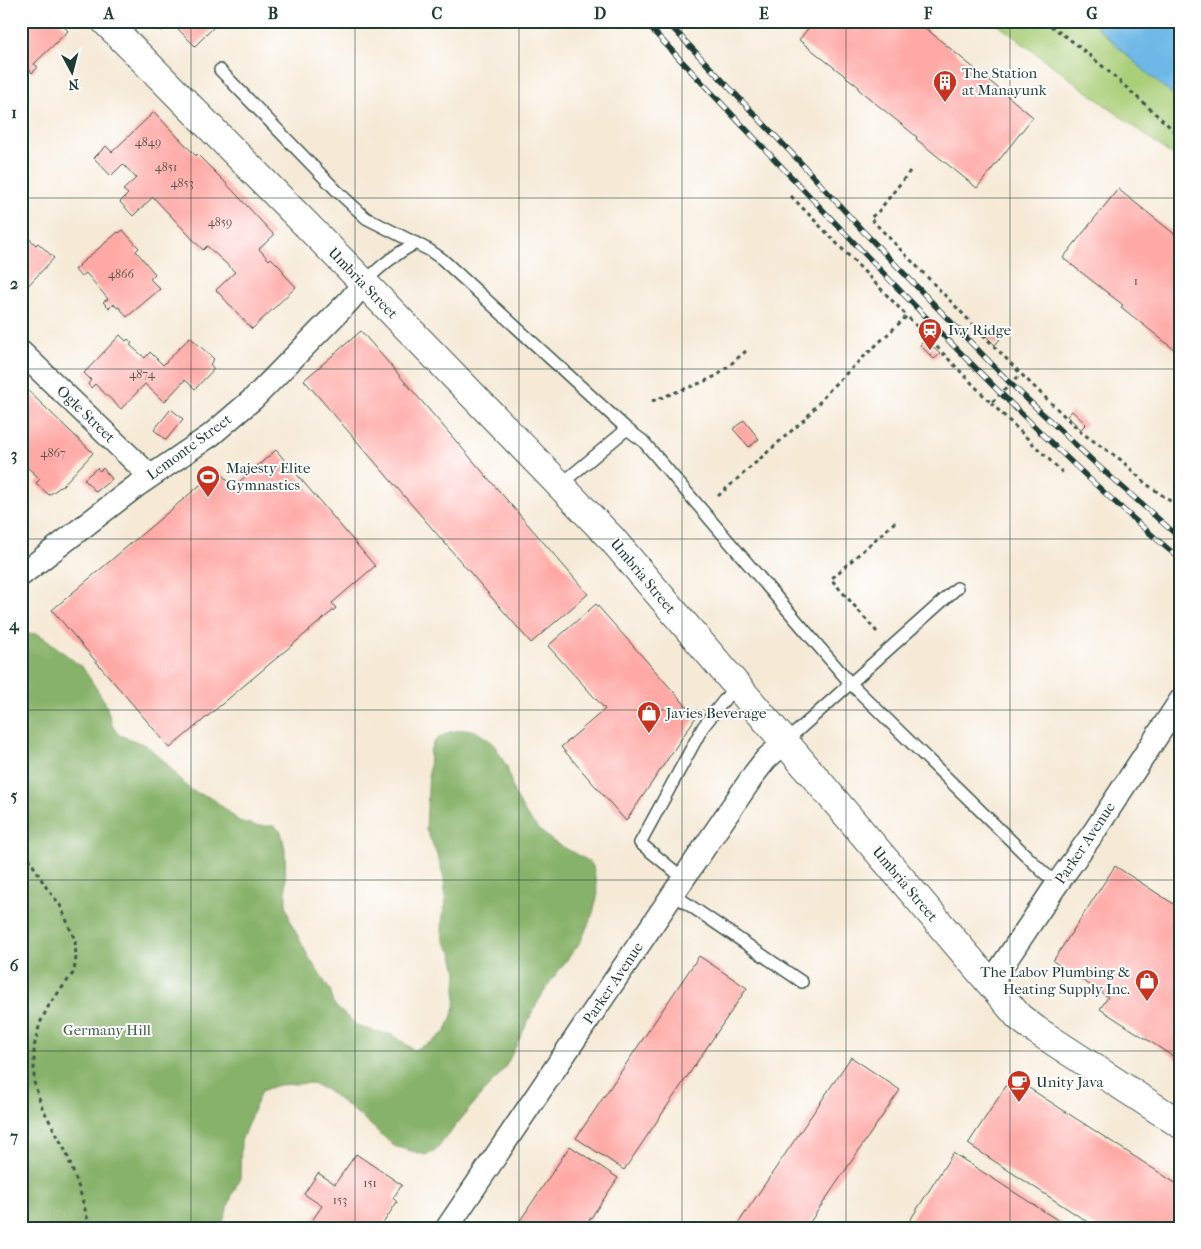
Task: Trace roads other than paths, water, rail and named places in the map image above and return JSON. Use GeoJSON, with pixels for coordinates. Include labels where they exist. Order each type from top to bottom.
{"type":"FeatureCollection","features":[{"type":"Feature","properties":{"kind":"main road","name":"Umbria Street"},"geometry":{"type":"LineString","coordinates":[[105,21],[364,282],[612,539],[1019,1017],[1180,1124]]}},
{"type":"Feature","properties":{"kind":"street","name":"Lemonte Street"},"geometry":{"type":"LineString","coordinates":[[21,575],[150,476],[211,435],[253,400],[349,301],[364,282]]}},
{"type":"Feature","properties":{"kind":"street","name":"Ogle Street"},"geometry":{"type":"LineString","coordinates":[[21,352],[150,476]]}},
{"type":"Feature","properties":{"kind":"street","name":"Parker Avenue"},"geometry":{"type":"LineString","coordinates":[[990,984],[1094,832],[1180,701]]}},
{"type":"Feature","properties":{"kind":"street","name":"Parker Avenue"},"geometry":{"type":"LineString","coordinates":[[447,1228],[755,773],[766,759],[784,742]]}},
{"type":"Feature","properties":{"kind":"lane"},"geometry":{"type":"LineString","coordinates":[[220,70],[337,191],[366,218],[438,256],[627,429],[643,441],[850,683],[1057,884]]}},
{"type":"Feature","properties":{"kind":"lane"},"geometry":{"type":"LineString","coordinates":[[364,282],[379,266],[416,243]]}},
{"type":"Feature","properties":{"kind":"lane"},"geometry":{"type":"LineString","coordinates":[[560,485],[627,429]]}},
{"type":"Feature","properties":{"kind":"lane"},"geometry":{"type":"LineString","coordinates":[[784,742],[956,588]]}},
{"type":"Feature","properties":{"kind":"lane"},"geometry":{"type":"LineString","coordinates":[[736,685],[703,727],[640,843],[678,886],[802,982]]}},
{"type":"Feature","properties":{"kind":"water"},"geometry":{"type":"Polygon","coordinates":[[[1091,21],[1180,21],[1180,101],[1131,59],[1091,21]]]}},
{"type":"Feature","properties":{"kind":"railway"},"geometry":{"type":"LineString","coordinates":[[644,21],[979,372],[1111,499],[1180,559]]}},
{"type":"Feature","properties":{"kind":"railway"},"geometry":{"type":"LineString","coordinates":[[666,21],[862,230],[1011,384],[1096,464],[1180,538]]}},
{"type":"Feature","properties":{"kind":"place","name":"The Station at Manayunk"},"geometry":{"type":"Point","coordinates":[945,103]}},
{"type":"Feature","properties":{"kind":"place","name":"Ivy Ridge"},"geometry":{"type":"Point","coordinates":[930,351]}},
{"type":"Feature","properties":{"kind":"place","name":"Majesty Elite Gymnastics"},"geometry":{"type":"Point","coordinates":[208,498]}},
{"type":"Feature","properties":{"kind":"place","name":"Javies Beverage"},"geometry":{"type":"Point","coordinates":[649,734]}},
{"type":"Feature","properties":{"kind":"place","name":"The Labov Plumbing & Heating Supply Inc."},"geometry":{"type":"Point","coordinates":[1147,1002]}},
{"type":"Feature","properties":{"kind":"place","name":"Unity Java"},"geometry":{"type":"Point","coordinates":[1019,1103]}},
{"type":"Feature","properties":{"kind":"park label","name":"Germany Hill"},"geometry":{"type":"Point","coordinates":[107,1030]}}]}
